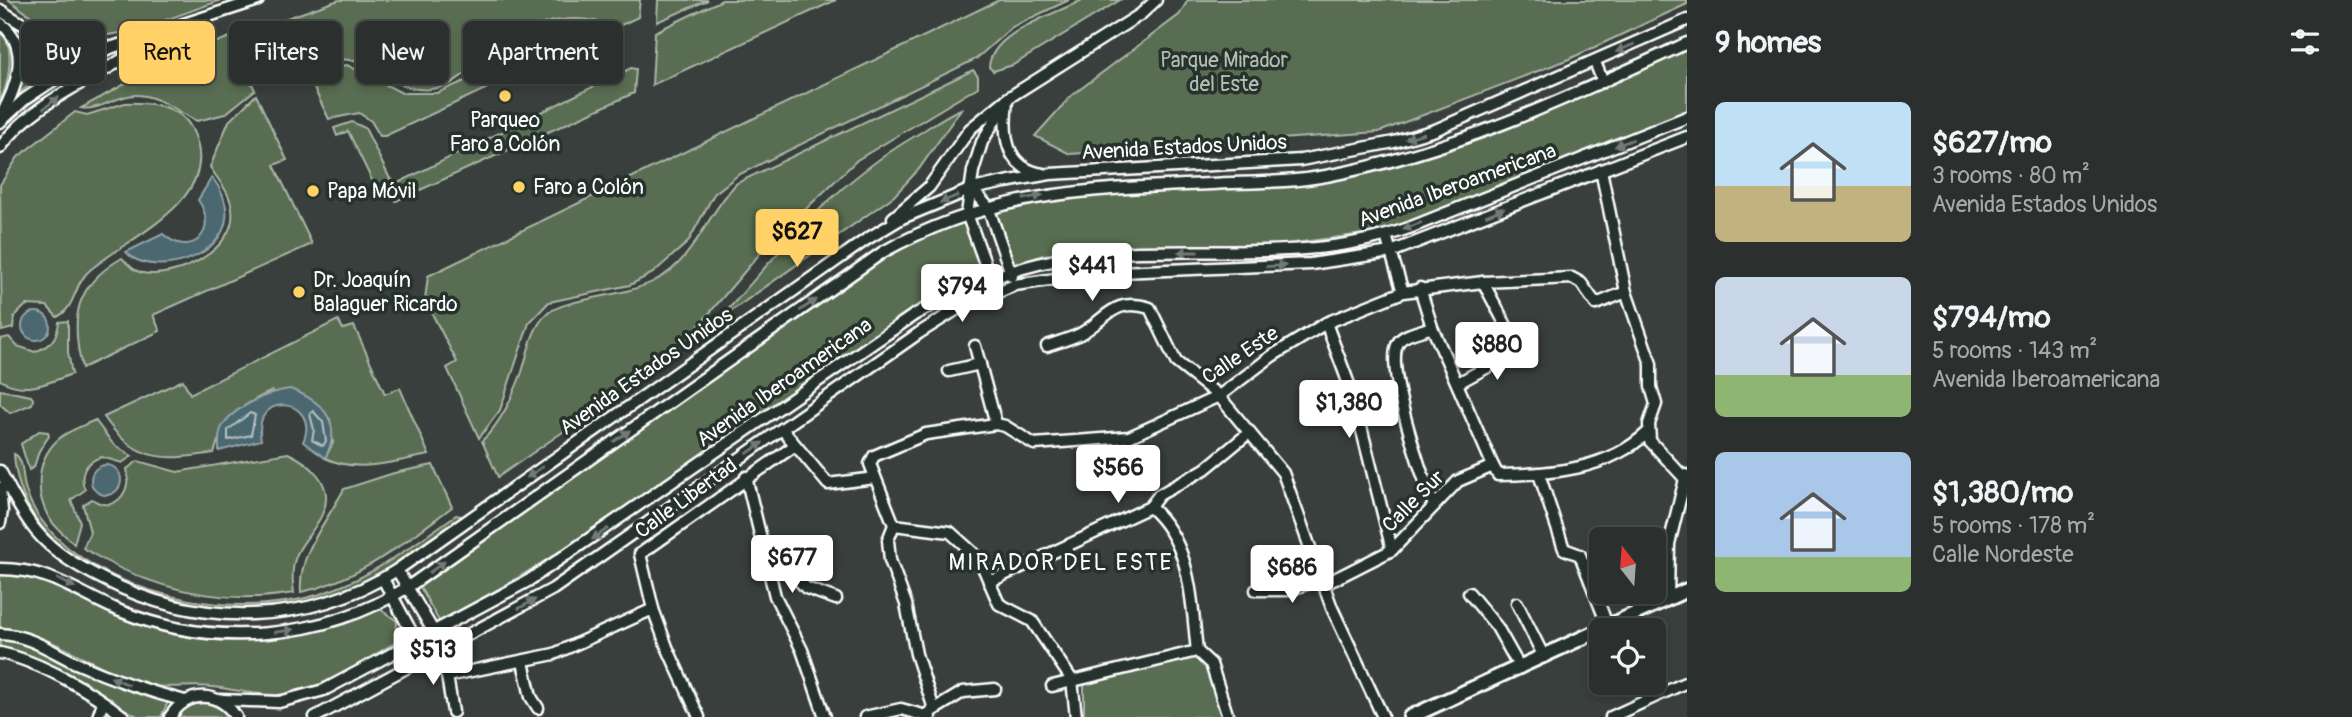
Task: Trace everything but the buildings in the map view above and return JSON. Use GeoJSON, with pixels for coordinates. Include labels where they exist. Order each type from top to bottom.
{"type":"FeatureCollection","features":[{"type":"Feature","properties":{"kind":"main road"},"geometry":{"type":"LineString","coordinates":[[1625,618],[1687,590]]}},
{"type":"Feature","properties":{"kind":"main road"},"geometry":{"type":"LineString","coordinates":[[1410,717],[1589,635]]}},
{"type":"Feature","properties":{"kind":"street"},"geometry":{"type":"LineString","coordinates":[[196,21],[258,0]]}},
{"type":"Feature","properties":{"kind":"street"},"geometry":{"type":"LineString","coordinates":[[867,239],[916,201],[970,129],[1008,99],[1141,15],[1156,0]]}},
{"type":"Feature","properties":{"kind":"street"},"geometry":{"type":"LineString","coordinates":[[0,10],[51,40],[75,46],[113,47]]}},
{"type":"Feature","properties":{"kind":"street","name":"Avenida Estados Unidos"},"geometry":{"type":"LineString","coordinates":[[0,471],[36,531],[71,562],[132,594],[158,603],[211,613],[282,613],[306,609],[383,579],[397,570],[867,239],[902,218],[972,189],[1050,174],[1301,160],[1395,142],[1435,130],[1687,20]]}},
{"type":"Feature","properties":{"kind":"street"},"geometry":{"type":"LineString","coordinates":[[0,23],[10,30],[18,44],[19,61],[16,83],[0,119]]}},
{"type":"Feature","properties":{"kind":"street","name":"Avenida Estados Unidos"},"geometry":{"type":"LineString","coordinates":[[0,569],[40,572],[139,617],[186,629],[242,634],[281,632],[320,624],[393,596],[408,587],[883,252],[967,214],[1035,196],[1086,190],[1289,181],[1336,174],[1444,147],[1603,82],[1687,43]]}},
{"type":"Feature","properties":{"kind":"street"},"geometry":{"type":"LineString","coordinates":[[0,119],[57,76],[119,45]]}},
{"type":"Feature","properties":{"kind":"street"},"geometry":{"type":"LineString","coordinates":[[0,148],[27,121],[59,97],[119,59]]}},
{"type":"Feature","properties":{"kind":"street"},"geometry":{"type":"LineString","coordinates":[[1595,62],[1603,82]]}},
{"type":"Feature","properties":{"kind":"street"},"geometry":{"type":"LineString","coordinates":[[1008,99],[1004,127],[1007,145],[1017,163],[1026,170],[1050,174]]}},
{"type":"Feature","properties":{"kind":"street"},"geometry":{"type":"LineString","coordinates":[[995,291],[967,214],[972,171],[982,142],[1008,99]]}},
{"type":"Feature","properties":{"kind":"street","name":"Avenida Iberoamericana"},"geometry":{"type":"LineString","coordinates":[[185,701],[197,696],[221,700],[279,702],[307,695],[324,690],[434,632],[564,559],[914,315],[960,289],[1010,272],[1091,255],[1266,252],[1344,245],[1387,236],[1687,117]]}},
{"type":"Feature","properties":{"kind":"street","name":"Avenida Iberoamericana"},"geometry":{"type":"LineString","coordinates":[[315,717],[553,589],[919,333],[959,308],[995,291],[1015,285],[1096,273],[1311,264],[1391,252],[1687,137]]}},
{"type":"Feature","properties":{"kind":"street"},"geometry":{"type":"LineString","coordinates":[[1420,288],[1432,327],[1498,475],[1539,474],[1613,458],[1648,432],[1656,404],[1651,387],[1651,364],[1626,292],[1601,170]]}},
{"type":"Feature","properties":{"kind":"street"},"geometry":{"type":"LineString","coordinates":[[972,189],[988,207],[1015,285]]}},
{"type":"Feature","properties":{"kind":"street"},"geometry":{"type":"LineString","coordinates":[[1387,236],[1403,292]]}},
{"type":"Feature","properties":{"kind":"street","name":"Calle Este"},"geometry":{"type":"LineString","coordinates":[[996,424],[1005,426],[1034,444],[1127,438],[1219,396],[1281,350],[1326,323],[1403,292],[1420,288],[1572,278],[1581,283],[1596,303],[1626,292]]}},
{"type":"Feature","properties":{"kind":"street"},"geometry":{"type":"LineString","coordinates":[[1458,383],[1519,350],[1483,282]]}},
{"type":"Feature","properties":{"kind":"street"},"geometry":{"type":"LineString","coordinates":[[1048,346],[1079,335],[1113,309],[1128,304],[1150,308],[1176,362],[1219,396],[1285,477],[1322,582],[1349,648],[1383,717]]}},
{"type":"Feature","properties":{"kind":"street"},"geometry":{"type":"LineString","coordinates":[[1326,323],[1353,395],[1391,550]]}},
{"type":"Feature","properties":{"kind":"street"},"geometry":{"type":"LineString","coordinates":[[1432,327],[1402,338],[1396,346],[1399,387],[1413,450],[1434,506]]}},
{"type":"Feature","properties":{"kind":"street"},"geometry":{"type":"LineString","coordinates":[[930,713],[908,611],[889,555],[888,537],[894,525],[870,460],[926,433],[996,424],[975,346]]}},
{"type":"Feature","properties":{"kind":"street"},"geometry":{"type":"LineString","coordinates":[[949,371],[980,364]]}},
{"type":"Feature","properties":{"kind":"street"},"geometry":{"type":"LineString","coordinates":[[782,429],[828,484],[875,478]]}},
{"type":"Feature","properties":{"kind":"street"},"geometry":{"type":"LineString","coordinates":[[989,582],[1150,507],[1159,495],[1205,469],[1250,432]]}},
{"type":"Feature","properties":{"kind":"street"},"geometry":{"type":"LineString","coordinates":[[1648,432],[1659,453],[1686,478],[1669,544],[1668,598]]}},
{"type":"Feature","properties":{"kind":"street","name":"Calle Libertad"},"geometry":{"type":"LineString","coordinates":[[699,717],[653,609],[640,553],[794,446]]}},
{"type":"Feature","properties":{"kind":"street","name":"Calle Sur"},"geometry":{"type":"LineString","coordinates":[[1256,590],[1289,590],[1322,582],[1391,550],[1460,480],[1493,466]]}},
{"type":"Feature","properties":{"kind":"street"},"geometry":{"type":"LineString","coordinates":[[1539,474],[1564,549],[1580,555],[1605,618]]}},
{"type":"Feature","properties":{"kind":"street"},"geometry":{"type":"LineString","coordinates":[[746,477],[775,596],[802,650],[825,717]]}},
{"type":"Feature","properties":{"kind":"street"},"geometry":{"type":"LineString","coordinates":[[0,488],[0,523]]}},
{"type":"Feature","properties":{"kind":"street"},"geometry":{"type":"LineString","coordinates":[[1150,507],[1170,527],[1182,555],[1189,579],[1197,651],[1210,664],[1228,717]]}},
{"type":"Feature","properties":{"kind":"street"},"geometry":{"type":"LineString","coordinates":[[894,525],[952,534],[980,559],[999,604],[1032,621],[1072,680],[1076,717]]}},
{"type":"Feature","properties":{"kind":"street"},"geometry":{"type":"LineString","coordinates":[[762,540],[807,589],[836,599]]}},
{"type":"Feature","properties":{"kind":"street"},"geometry":{"type":"LineString","coordinates":[[397,570],[434,632],[435,654]]}},
{"type":"Feature","properties":{"kind":"street"},"geometry":{"type":"LineString","coordinates":[[383,579],[417,640],[435,654],[447,676],[453,712]]}},
{"type":"Feature","properties":{"kind":"street"},"geometry":{"type":"LineString","coordinates":[[1469,593],[1497,627],[1520,668]]}},
{"type":"Feature","properties":{"kind":"street"},"geometry":{"type":"LineString","coordinates":[[1517,603],[1544,657]]}},
{"type":"Feature","properties":{"kind":"street"},"geometry":{"type":"LineString","coordinates":[[447,676],[523,663],[560,652],[653,609]]}},
{"type":"Feature","properties":{"kind":"street"},"geometry":{"type":"LineString","coordinates":[[0,634],[13,635],[43,645],[139,689],[185,701],[170,717]]}},
{"type":"Feature","properties":{"kind":"street"},"geometry":{"type":"LineString","coordinates":[[1052,686],[1197,651]]}},
{"type":"Feature","properties":{"kind":"street"},"geometry":{"type":"LineString","coordinates":[[0,653],[23,658],[103,702],[124,717]]}},
{"type":"Feature","properties":{"kind":"street"},"geometry":{"type":"LineString","coordinates":[[523,663],[531,696],[538,708]]}},
{"type":"Feature","properties":{"kind":"street"},"geometry":{"type":"LineString","coordinates":[[1611,717],[1687,682]]}},
{"type":"Feature","properties":{"kind":"street"},"geometry":{"type":"LineString","coordinates":[[865,717],[901,709],[930,713],[963,692],[995,689]]}},
{"type":"Feature","properties":{"kind":"street"},"geometry":{"type":"LineString","coordinates":[[221,700],[236,717]]}},
{"type":"Feature","properties":{"kind":"street"},"geometry":{"type":"LineString","coordinates":[[98,717],[103,702]]}},
{"type":"Feature","properties":{"kind":"green space"},"geometry":{"type":"Polygon","coordinates":[[[9,0],[222,0],[161,21],[119,21],[119,33],[105,35],[105,21],[36,20],[9,0]]]}},
{"type":"Feature","properties":{"kind":"green space"},"geometry":{"type":"Polygon","coordinates":[[[339,0],[640,0],[638,17],[623,24],[623,21],[581,19],[463,21],[463,74],[449,84],[449,21],[356,21],[356,62],[342,59],[342,21],[281,20],[339,0]]]}},
{"type":"Feature","properties":{"kind":"green space"},"geometry":{"type":"Polygon","coordinates":[[[658,0],[708,0],[657,22],[658,0]]]}},
{"type":"Feature","properties":{"kind":"green space"},"geometry":{"type":"Polygon","coordinates":[[[722,0],[836,0],[652,85],[655,32],[722,0]]]}},
{"type":"Feature","properties":{"kind":"green space"},"geometry":{"type":"Polygon","coordinates":[[[999,0],[1069,0],[1012,27],[976,59],[738,175],[714,194],[688,242],[653,273],[630,285],[549,302],[529,323],[500,410],[479,438],[447,368],[457,362],[425,300],[428,276],[999,0]]]}},
{"type":"Feature","properties":{"kind":"green space"},"geometry":{"type":"Polygon","coordinates":[[[1082,0],[1120,0],[1013,65],[993,71],[989,67],[992,55],[1012,34],[1082,0]]]}},
{"type":"Feature","properties":{"kind":"green space","name":"Parque Mirador del Este"},"geometry":{"type":"Polygon","coordinates":[[[1188,0],[1687,0],[1687,4],[1569,59],[1379,132],[1070,154],[1035,136],[1071,96],[1179,15],[1188,0]]]}},
{"type":"Feature","properties":{"kind":"green space"},"geometry":{"type":"Polygon","coordinates":[[[5,19],[21,29],[21,54],[16,37],[5,19]]]}},
{"type":"Feature","properties":{"kind":"green space"},"geometry":{"type":"Polygon","coordinates":[[[0,33],[5,39],[10,56],[6,86],[0,102],[0,33]]]}},
{"type":"Feature","properties":{"kind":"green space"},"geometry":{"type":"Polygon","coordinates":[[[229,37],[229,84],[252,84],[255,90],[225,114],[197,121],[160,101],[135,95],[94,108],[81,108],[125,84],[215,84],[215,43],[229,37]]]}},
{"type":"Feature","properties":{"kind":"green space"},"geometry":{"type":"Polygon","coordinates":[[[1687,47],[1687,111],[1386,231],[1271,246],[1127,247],[1043,255],[1013,266],[997,212],[1083,197],[1141,192],[1277,188],[1345,178],[1446,150],[1495,132],[1687,47]]]}},
{"type":"Feature","properties":{"kind":"green space"},"geometry":{"type":"Polygon","coordinates":[[[347,65],[356,70],[356,84],[384,84],[402,93],[437,93],[463,82],[463,84],[496,84],[380,136],[371,121],[359,113],[329,119],[312,84],[342,84],[342,66],[347,65]]]}},
{"type":"Feature","properties":{"kind":"green space"},"geometry":{"type":"Polygon","coordinates":[[[636,69],[634,93],[396,201],[392,194],[381,199],[348,131],[337,136],[334,128],[352,122],[365,128],[390,179],[398,183],[599,84],[623,84],[623,72],[636,69]]]}},
{"type":"Feature","properties":{"kind":"green space"},"geometry":{"type":"Polygon","coordinates":[[[973,70],[978,76],[978,87],[857,160],[762,251],[685,342],[649,372],[498,477],[482,441],[506,409],[522,372],[534,332],[548,313],[570,303],[644,286],[656,280],[681,260],[737,183],[973,70]]]}},
{"type":"Feature","properties":{"kind":"green space"},"geometry":{"type":"Polygon","coordinates":[[[21,72],[21,84],[32,84],[19,93],[21,72]]]}},
{"type":"Feature","properties":{"kind":"green space"},"geometry":{"type":"Polygon","coordinates":[[[400,84],[448,84],[429,89],[400,84]]]}},
{"type":"Feature","properties":{"kind":"green space"},"geometry":{"type":"Polygon","coordinates":[[[256,95],[287,160],[274,165],[312,244],[153,315],[160,331],[82,368],[77,333],[80,304],[94,279],[106,268],[122,258],[143,273],[172,272],[202,259],[225,237],[231,224],[231,203],[210,167],[229,121],[256,95]]]}},
{"type":"Feature","properties":{"kind":"green space"},"geometry":{"type":"Polygon","coordinates":[[[125,103],[163,107],[187,121],[199,154],[196,176],[185,195],[169,213],[89,271],[63,313],[57,317],[47,306],[26,305],[14,317],[13,328],[2,331],[0,185],[18,157],[75,112],[87,115],[125,103]]]}},
{"type":"Feature","properties":{"kind":"green space"},"geometry":{"type":"Polygon","coordinates":[[[961,109],[919,169],[894,196],[720,319],[787,243],[833,197],[886,155],[961,109]]]}},
{"type":"Feature","properties":{"kind":"green space"},"geometry":{"type":"Polygon","coordinates":[[[965,221],[983,274],[949,286],[635,503],[506,585],[440,623],[420,587],[900,246],[965,221]]]}},
{"type":"Feature","properties":{"kind":"green space"},"geometry":{"type":"Polygon","coordinates":[[[338,320],[343,329],[354,326],[385,394],[400,388],[429,455],[363,466],[338,463],[325,458],[333,443],[330,419],[272,391],[234,414],[214,453],[180,457],[152,455],[127,443],[104,417],[183,380],[190,394],[338,320]]]}},
{"type":"Feature","properties":{"kind":"green space"},"geometry":{"type":"Polygon","coordinates":[[[68,321],[68,352],[72,374],[28,387],[19,387],[0,380],[0,339],[9,337],[17,346],[35,352],[52,341],[59,322],[68,321]]]}},
{"type":"Feature","properties":{"kind":"green space"},"geometry":{"type":"Polygon","coordinates":[[[0,390],[31,396],[32,404],[10,413],[0,404],[0,390]]]}},
{"type":"Feature","properties":{"kind":"green space"},"geometry":{"type":"Polygon","coordinates":[[[95,420],[113,444],[132,456],[122,463],[102,457],[85,469],[82,479],[85,490],[71,500],[80,522],[74,544],[48,516],[41,495],[40,474],[53,445],[65,434],[95,420]]]}},
{"type":"Feature","properties":{"kind":"green space"},"geometry":{"type":"Polygon","coordinates":[[[39,431],[48,432],[49,436],[39,451],[34,467],[29,470],[21,444],[39,431]]]}},
{"type":"Feature","properties":{"kind":"green space"},"geometry":{"type":"Polygon","coordinates":[[[288,453],[312,469],[326,492],[321,517],[296,555],[293,566],[294,593],[238,597],[184,590],[132,574],[83,548],[90,532],[83,505],[92,499],[107,504],[120,499],[127,486],[127,469],[138,461],[177,472],[288,453]]]}},
{"type":"Feature","properties":{"kind":"green space"},"geometry":{"type":"Polygon","coordinates":[[[14,454],[21,463],[30,500],[41,520],[55,536],[82,558],[114,576],[150,590],[188,600],[265,604],[301,599],[334,589],[367,574],[456,515],[461,516],[447,529],[393,566],[336,594],[305,604],[263,610],[217,608],[170,600],[124,585],[82,563],[48,534],[24,498],[14,454]]]}},
{"type":"Feature","properties":{"kind":"green space"},"geometry":{"type":"Polygon","coordinates":[[[433,465],[452,507],[362,569],[343,579],[301,592],[301,578],[309,551],[344,489],[394,473],[433,465]]]}},
{"type":"Feature","properties":{"kind":"green space"},"geometry":{"type":"Polygon","coordinates":[[[0,574],[18,575],[51,584],[130,620],[193,638],[256,640],[288,636],[350,620],[380,609],[397,621],[396,642],[338,676],[291,693],[267,695],[201,686],[150,685],[128,679],[50,641],[0,628],[0,574]]]}},
{"type":"Feature","properties":{"kind":"green space"},"geometry":{"type":"Polygon","coordinates":[[[0,637],[33,644],[90,673],[168,702],[161,717],[139,717],[21,653],[0,650],[0,637]]]}},
{"type":"Feature","properties":{"kind":"green space"},"geometry":{"type":"Polygon","coordinates":[[[1199,656],[1211,665],[1226,717],[1084,717],[1084,684],[1199,656]]]}},
{"type":"Feature","properties":{"kind":"green space"},"geometry":{"type":"Polygon","coordinates":[[[204,702],[222,709],[228,717],[175,717],[185,707],[204,702]]]}},
{"type":"Feature","properties":{"kind":"water"},"geometry":{"type":"Polygon","coordinates":[[[212,177],[225,202],[225,223],[216,240],[200,253],[181,262],[160,264],[141,261],[126,252],[163,234],[183,244],[192,243],[199,238],[206,222],[198,200],[212,177]]]}},
{"type":"Feature","properties":{"kind":"water"},"geometry":{"type":"Polygon","coordinates":[[[36,312],[46,316],[50,326],[46,336],[36,340],[26,336],[22,326],[26,316],[36,312]]]}},
{"type":"Feature","properties":{"kind":"water"},"geometry":{"type":"Polygon","coordinates":[[[290,389],[312,400],[327,415],[332,434],[325,458],[303,442],[306,427],[303,416],[285,405],[266,413],[261,424],[261,440],[219,451],[221,429],[232,415],[261,397],[290,389]]]}},
{"type":"Feature","properties":{"kind":"water"},"geometry":{"type":"Polygon","coordinates":[[[106,465],[117,469],[121,480],[117,491],[106,495],[95,491],[91,480],[95,469],[106,465]]]}},
{"type":"Feature","properties":{"kind":"place","name":"Parqueo Faro a Colón"},"geometry":{"type":"Point","coordinates":[505,96]}},
{"type":"Feature","properties":{"kind":"place","name":"Faro a Colón"},"geometry":{"type":"Point","coordinates":[519,187]}},
{"type":"Feature","properties":{"kind":"place","name":"Papa Móvil"},"geometry":{"type":"Point","coordinates":[313,191]}},
{"type":"Feature","properties":{"kind":"place","name":"Dr. Joaquín Balaguer Ricardo"},"geometry":{"type":"Point","coordinates":[299,292]}},
{"type":"Feature","properties":{"kind":"district","name":"MIRADOR DEL ESTE"},"geometry":{"type":"Point","coordinates":[1061,562]}}]}
